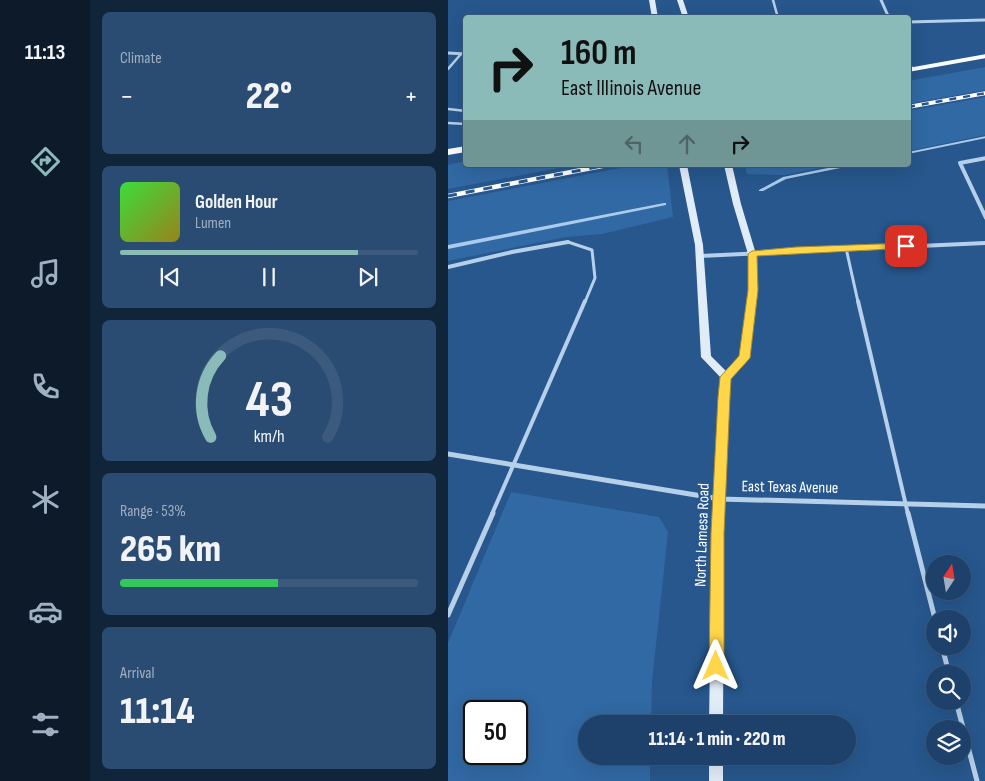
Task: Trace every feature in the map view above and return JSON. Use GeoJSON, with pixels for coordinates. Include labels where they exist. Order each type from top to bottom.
{"type":"FeatureCollection","features":[{"type":"Feature","properties":{"kind":"main road"},"geometry":{"type":"LineString","coordinates":[[652,0],[654,15]]}},
{"type":"Feature","properties":{"kind":"main road"},"geometry":{"type":"LineString","coordinates":[[680,0],[685,15]]}},
{"type":"Feature","properties":{"kind":"main road"},"geometry":{"type":"LineString","coordinates":[[911,67],[986,56]]}},
{"type":"Feature","properties":{"kind":"main road"},"geometry":{"type":"LineString","coordinates":[[448,152],[463,150]]}},
{"type":"Feature","properties":{"kind":"main road"},"geometry":{"type":"LineString","coordinates":[[683,167],[700,256],[706,356],[726,377],[744,358],[753,290],[752,254],[728,167]]}},
{"type":"Feature","properties":{"kind":"main road","name":"North Lamesa Road"},"geometry":{"type":"LineString","coordinates":[[716,715],[718,533],[721,436],[726,377]]}},
{"type":"Feature","properties":{"kind":"main road"},"geometry":{"type":"LineString","coordinates":[[716,765],[716,781]]}},
{"type":"Feature","properties":{"kind":"street"},"geometry":{"type":"LineString","coordinates":[[881,0],[888,15]]}},
{"type":"Feature","properties":{"kind":"street"},"geometry":{"type":"LineString","coordinates":[[911,22],[986,20]]}},
{"type":"Feature","properties":{"kind":"street"},"geometry":{"type":"LineString","coordinates":[[448,53],[461,54]]}},
{"type":"Feature","properties":{"kind":"street"},"geometry":{"type":"LineString","coordinates":[[986,158],[960,163],[986,218]]}},
{"type":"Feature","properties":{"kind":"street"},"geometry":{"type":"LineString","coordinates":[[448,267],[512,252],[568,242]]}},
{"type":"Feature","properties":{"kind":"street"},"geometry":{"type":"LineString","coordinates":[[700,256],[846,248],[986,244]]}},
{"type":"Feature","properties":{"kind":"street","name":"East Texas Avenue"},"geometry":{"type":"LineString","coordinates":[[448,454],[720,499],[986,506]]}},
{"type":"Feature","properties":{"kind":"lane"},"geometry":{"type":"LineString","coordinates":[[773,0],[777,15]]}},
{"type":"Feature","properties":{"kind":"lane"},"geometry":{"type":"LineString","coordinates":[[448,69],[461,54]]}},
{"type":"Feature","properties":{"kind":"lane"},"geometry":{"type":"LineString","coordinates":[[448,110],[463,111]]}},
{"type":"Feature","properties":{"kind":"lane"},"geometry":{"type":"LineString","coordinates":[[448,122],[463,124]]}},
{"type":"Feature","properties":{"kind":"lane"},"geometry":{"type":"LineString","coordinates":[[448,615],[595,278],[592,250],[568,242]]}},
{"type":"Feature","properties":{"kind":"lane"},"geometry":{"type":"LineString","coordinates":[[846,248],[905,503],[933,610]]}},
{"type":"Feature","properties":{"kind":"lane"},"geometry":{"type":"LineString","coordinates":[[958,710],[977,781]]}},
{"type":"Feature","properties":{"kind":"shaded area"},"geometry":{"type":"Polygon","coordinates":[[[985,67],[985,90],[911,103],[911,80],[985,67]]]}},
{"type":"Feature","properties":{"kind":"shaded area"},"geometry":{"type":"Polygon","coordinates":[[[985,97],[985,135],[911,150],[911,110],[985,97]]]}},
{"type":"Feature","properties":{"kind":"shaded area"},"geometry":{"type":"Polygon","coordinates":[[[463,161],[463,167],[564,167],[448,189],[448,165],[463,161]]]}},
{"type":"Feature","properties":{"kind":"shaded area"},"geometry":{"type":"Polygon","coordinates":[[[626,167],[667,167],[673,217],[602,234],[566,237],[448,261],[448,201],[626,167]]]}},
{"type":"Feature","properties":{"kind":"shaded area"},"geometry":{"type":"Polygon","coordinates":[[[745,167],[826,167],[785,175],[747,174],[745,167]]]}},
{"type":"Feature","properties":{"kind":"shaded area"},"geometry":{"type":"Polygon","coordinates":[[[511,492],[659,517],[668,532],[652,682],[651,715],[578,715],[578,765],[650,765],[650,781],[448,781],[448,643],[511,492]]]}},
{"type":"Feature","properties":{"kind":"waterway"},"geometry":{"type":"LineString","coordinates":[[911,152],[986,137]]}},
{"type":"Feature","properties":{"kind":"waterway"},"geometry":{"type":"LineString","coordinates":[[761,190],[785,178],[840,167]]}},
{"type":"Feature","properties":{"kind":"waterway"},"geometry":{"type":"LineString","coordinates":[[448,247],[664,204]]}},
{"type":"Feature","properties":{"kind":"railway"},"geometry":{"type":"LineString","coordinates":[[911,106],[986,93]]}},
{"type":"Feature","properties":{"kind":"railway"},"geometry":{"type":"LineString","coordinates":[[448,196],[597,167]]}},
{"type":"Feature","properties":{"kind":"route"},"geometry":{"type":"LineString","coordinates":[[716,666],[718,533],[724,397],[726,377],[744,358],[753,290],[752,254],[796,250],[906,246]]}}]}
